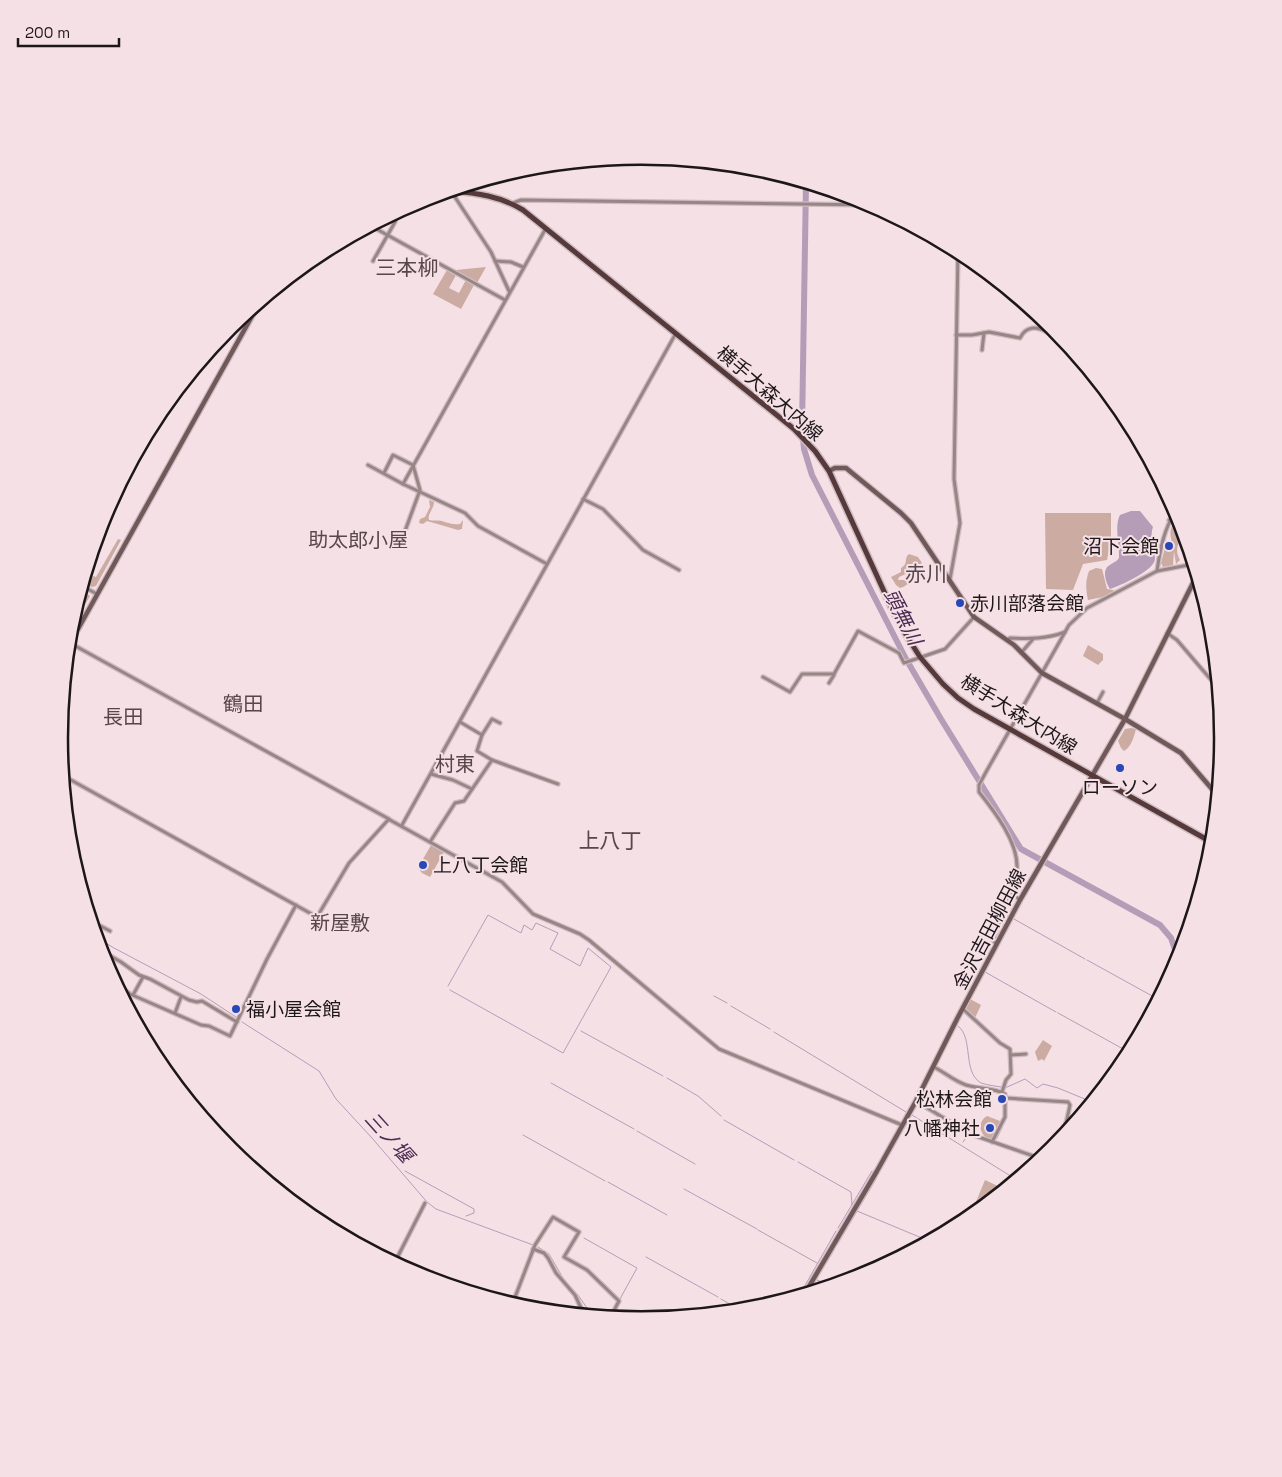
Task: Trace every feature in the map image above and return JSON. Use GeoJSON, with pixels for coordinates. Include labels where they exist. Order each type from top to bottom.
{"type":"FeatureCollection","features":[{"type":"Feature","properties":{"kind":"main road","name":"横手大森大内線"},"geometry":{"type":"LineString","coordinates":[[471,192],[494,196],[513,203],[677,332],[806,441],[829,471],[893,611],[920,657],[931,672],[958,698],[1010,730],[1205,839]]}},
{"type":"Feature","properties":{"kind":"street"},"geometry":{"type":"LineString","coordinates":[[454,196],[491,252],[510,292]]}},
{"type":"Feature","properties":{"kind":"street"},"geometry":{"type":"LineString","coordinates":[[513,203],[521,200],[850,205]]}},
{"type":"Feature","properties":{"kind":"street"},"geometry":{"type":"LineString","coordinates":[[372,261],[395,220]]}},
{"type":"Feature","properties":{"kind":"street"},"geometry":{"type":"LineString","coordinates":[[403,484],[546,228]]}},
{"type":"Feature","properties":{"kind":"street"},"geometry":{"type":"LineString","coordinates":[[377,229],[505,300]]}},
{"type":"Feature","properties":{"kind":"street"},"geometry":{"type":"LineString","coordinates":[[495,261],[511,262],[523,268]]}},
{"type":"Feature","properties":{"kind":"street"},"geometry":{"type":"LineString","coordinates":[[950,579],[960,523],[954,479],[958,261]]}},
{"type":"Feature","properties":{"kind":"street"},"geometry":{"type":"LineString","coordinates":[[79,628],[251,318]]}},
{"type":"Feature","properties":{"kind":"street"},"geometry":{"type":"LineString","coordinates":[[956,335],[989,332],[1020,338],[1029,328],[1036,327],[1046,332]]}},
{"type":"Feature","properties":{"kind":"street"},"geometry":{"type":"LineString","coordinates":[[402,825],[677,332]]}},
{"type":"Feature","properties":{"kind":"street"},"geometry":{"type":"LineString","coordinates":[[982,350],[984,333]]}},
{"type":"Feature","properties":{"kind":"street"},"geometry":{"type":"LineString","coordinates":[[384,473],[393,455],[413,465]]}},
{"type":"Feature","properties":{"kind":"street"},"geometry":{"type":"LineString","coordinates":[[368,465],[419,492],[465,513],[478,526],[547,564]]}},
{"type":"Feature","properties":{"kind":"street"},"geometry":{"type":"LineString","coordinates":[[405,531],[419,492],[413,465]]}},
{"type":"Feature","properties":{"kind":"street"},"geometry":{"type":"LineString","coordinates":[[829,471],[835,468],[846,468],[902,513],[950,579],[974,617],[1008,640],[1042,673],[1125,719],[1181,753],[1212,789]]}},
{"type":"Feature","properties":{"kind":"street"},"geometry":{"type":"LineString","coordinates":[[583,499],[603,509],[643,550],[679,570]]}},
{"type":"Feature","properties":{"kind":"street"},"geometry":{"type":"LineString","coordinates":[[1157,571],[1159,554],[1169,520]]}},
{"type":"Feature","properties":{"kind":"street"},"geometry":{"type":"LineString","coordinates":[[997,944],[993,940],[1017,868],[1016,851],[988,803],[979,792],[979,785],[1076,617],[1087,608],[1157,571],[1187,565]]}},
{"type":"Feature","properties":{"kind":"street","name":"金沢吉田柳田線"},"geometry":{"type":"LineString","coordinates":[[809,1286],[916,1101],[1020,900],[1125,719],[1193,583]]}},
{"type":"Feature","properties":{"kind":"street"},"geometry":{"type":"LineString","coordinates":[[87,589],[98,595]]}},
{"type":"Feature","properties":{"kind":"street"},"geometry":{"type":"LineString","coordinates":[[829,683],[858,630],[899,653],[904,663],[945,649],[974,617]]}},
{"type":"Feature","properties":{"kind":"street"},"geometry":{"type":"LineString","coordinates":[[1008,640],[1010,638],[1034,639],[1051,637],[1066,632]]}},
{"type":"Feature","properties":{"kind":"street"},"geometry":{"type":"LineString","coordinates":[[1167,633],[1177,640],[1211,678]]}},
{"type":"Feature","properties":{"kind":"street"},"geometry":{"type":"LineString","coordinates":[[1021,652],[1034,639]]}},
{"type":"Feature","properties":{"kind":"street"},"geometry":{"type":"LineString","coordinates":[[75,648],[402,825],[502,882],[533,914],[580,934],[589,940],[719,1049],[902,1125]]}},
{"type":"Feature","properties":{"kind":"street"},"geometry":{"type":"LineString","coordinates":[[763,677],[790,692],[802,674],[834,674]]}},
{"type":"Feature","properties":{"kind":"street"},"geometry":{"type":"LineString","coordinates":[[1097,704],[1102,692]]}},
{"type":"Feature","properties":{"kind":"street"},"geometry":{"type":"LineString","coordinates":[[500,723],[492,719],[482,735],[477,752],[492,760],[558,784]]}},
{"type":"Feature","properties":{"kind":"street"},"geometry":{"type":"LineString","coordinates":[[460,722],[482,735]]}},
{"type":"Feature","properties":{"kind":"street"},"geometry":{"type":"LineString","coordinates":[[430,842],[455,803],[464,801],[492,760]]}},
{"type":"Feature","properties":{"kind":"street"},"geometry":{"type":"LineString","coordinates":[[431,774],[453,780],[472,789]]}},
{"type":"Feature","properties":{"kind":"street"},"geometry":{"type":"LineString","coordinates":[[69,779],[317,917],[349,863],[390,820]]}},
{"type":"Feature","properties":{"kind":"street"},"geometry":{"type":"LineString","coordinates":[[1010,890],[1020,900]]}},
{"type":"Feature","properties":{"kind":"street"},"geometry":{"type":"LineString","coordinates":[[126,990],[133,995],[175,1014],[230,1036],[267,959],[296,905]]}},
{"type":"Feature","properties":{"kind":"street"},"geometry":{"type":"LineString","coordinates":[[98,924],[110,931]]}},
{"type":"Feature","properties":{"kind":"street"},"geometry":{"type":"LineString","coordinates":[[110,956],[143,977],[181,997],[194,1002],[202,1001],[237,1022]]}},
{"type":"Feature","properties":{"kind":"street"},"geometry":{"type":"LineString","coordinates":[[133,995],[143,977]]}},
{"type":"Feature","properties":{"kind":"street"},"geometry":{"type":"LineString","coordinates":[[175,1014],[181,997]]}},
{"type":"Feature","properties":{"kind":"street"},"geometry":{"type":"LineString","coordinates":[[963,1009],[1010,1050],[1011,1074],[1006,1080],[1002,1092]]}},
{"type":"Feature","properties":{"kind":"street"},"geometry":{"type":"LineString","coordinates":[[1011,1055],[1026,1054]]}},
{"type":"Feature","properties":{"kind":"street"},"geometry":{"type":"LineString","coordinates":[[934,1067],[960,1083],[1002,1092],[1006,1098],[1003,1122],[992,1142]]}},
{"type":"Feature","properties":{"kind":"street"},"geometry":{"type":"LineString","coordinates":[[1006,1098],[1068,1102],[1070,1105],[1066,1123]]}},
{"type":"Feature","properties":{"kind":"street"},"geometry":{"type":"LineString","coordinates":[[916,1101],[970,1134],[1034,1156]]}},
{"type":"Feature","properties":{"kind":"street"},"geometry":{"type":"LineString","coordinates":[[397,1257],[425,1203]]}},
{"type":"Feature","properties":{"kind":"street"},"geometry":{"type":"LineString","coordinates":[[515,1297],[533,1249],[553,1218],[579,1232],[564,1257],[587,1270],[619,1301],[614,1311]]}},
{"type":"Feature","properties":{"kind":"street"},"geometry":{"type":"LineString","coordinates":[[533,1249],[548,1258],[556,1273],[575,1295],[582,1309]]}},
{"type":"Feature","properties":{"kind":"shaded area"},"geometry":{"type":"Polygon","coordinates":[[[486,267],[477,283],[455,271],[456,270],[486,267]]]}},
{"type":"Feature","properties":{"kind":"shaded area"},"geometry":{"type":"Polygon","coordinates":[[[447,270],[456,275],[449,288],[459,293],[466,280],[474,285],[461,309],[433,294],[447,270]]]}},
{"type":"Feature","properties":{"kind":"shaded area"},"geometry":{"type":"Polygon","coordinates":[[[429,500],[434,502],[429,520],[460,524],[463,520],[462,529],[458,530],[427,521],[423,524],[419,523],[420,519],[425,517],[430,507],[429,500]]]}},
{"type":"Feature","properties":{"kind":"shaded area"},"geometry":{"type":"Polygon","coordinates":[[[1131,511],[1140,511],[1153,527],[1155,559],[1143,573],[1110,589],[1105,571],[1108,566],[1119,558],[1118,520],[1120,515],[1131,511]]]}},
{"type":"Feature","properties":{"kind":"shaded area"},"geometry":{"type":"Polygon","coordinates":[[[1045,513],[1111,513],[1111,540],[1107,560],[1083,564],[1073,590],[1046,589],[1045,513]]]}},
{"type":"Feature","properties":{"kind":"shaded area"},"geometry":{"type":"Polygon","coordinates":[[[1173,524],[1179,542],[1177,550],[1180,560],[1176,564],[1174,551],[1173,565],[1163,567],[1161,563],[1165,548],[1174,550],[1170,533],[1173,524]]]}},
{"type":"Feature","properties":{"kind":"shaded area"},"geometry":{"type":"Polygon","coordinates":[[[118,539],[121,540],[96,586],[88,585],[93,576],[96,577],[118,539]]]}},
{"type":"Feature","properties":{"kind":"shaded area"},"geometry":{"type":"Polygon","coordinates":[[[909,554],[918,557],[922,563],[912,569],[912,571],[899,577],[898,580],[906,580],[907,577],[920,567],[924,568],[924,578],[919,578],[900,588],[891,577],[901,572],[901,568],[909,554]]]}},
{"type":"Feature","properties":{"kind":"shaded area"},"geometry":{"type":"Polygon","coordinates":[[[1096,568],[1102,569],[1107,589],[1114,591],[1103,597],[1088,600],[1086,586],[1089,571],[1096,568]]]}},
{"type":"Feature","properties":{"kind":"shaded area"},"geometry":{"type":"Polygon","coordinates":[[[86,593],[90,596],[83,608],[86,593]]]}},
{"type":"Feature","properties":{"kind":"shaded area"},"geometry":{"type":"Polygon","coordinates":[[[1088,645],[1103,654],[1103,660],[1098,665],[1083,656],[1088,645]]]}},
{"type":"Feature","properties":{"kind":"shaded area"},"geometry":{"type":"Polygon","coordinates":[[[1125,729],[1136,729],[1130,744],[1124,751],[1118,741],[1125,729]]]}},
{"type":"Feature","properties":{"kind":"shaded area"},"geometry":{"type":"Polygon","coordinates":[[[431,845],[444,852],[430,877],[422,873],[418,868],[431,845]]]}},
{"type":"Feature","properties":{"kind":"shaded area"},"geometry":{"type":"Polygon","coordinates":[[[970,999],[981,1005],[975,1018],[965,1009],[970,999]]]}},
{"type":"Feature","properties":{"kind":"shaded area"},"geometry":{"type":"Polygon","coordinates":[[[1043,1040],[1052,1046],[1044,1061],[1042,1059],[1038,1061],[1035,1052],[1043,1040]]]}},
{"type":"Feature","properties":{"kind":"shaded area"},"geometry":{"type":"Polygon","coordinates":[[[987,1116],[1000,1121],[1003,1127],[997,1139],[990,1140],[982,1132],[980,1125],[987,1116]]]}},
{"type":"Feature","properties":{"kind":"shaded area"},"geometry":{"type":"Polygon","coordinates":[[[985,1180],[998,1186],[990,1193],[975,1204],[985,1180]]]}},
{"type":"Feature","properties":{"kind":"waterway","name":"頭無川"},"geometry":{"type":"LineString","coordinates":[[806,190],[802,429],[804,449],[812,475],[906,659],[1021,849],[1160,925],[1171,938],[1175,948]]}},
{"type":"Feature","properties":{"kind":"waterway"},"geometry":{"type":"LineString","coordinates":[[448,986],[488,915],[521,933],[524,925],[532,930],[536,923],[558,933],[550,949],[580,966],[588,948],[611,967],[563,1053],[450,990]]}},
{"type":"Feature","properties":{"kind":"waterway"},"geometry":{"type":"LineString","coordinates":[[1014,919],[1085,959]]}},
{"type":"Feature","properties":{"kind":"waterway","name":"三ノ堰"},"geometry":{"type":"LineString","coordinates":[[105,943],[201,994],[236,1017]]}},
{"type":"Feature","properties":{"kind":"waterway"},"geometry":{"type":"LineString","coordinates":[[1087,960],[1153,996]]}},
{"type":"Feature","properties":{"kind":"waterway"},"geometry":{"type":"LineString","coordinates":[[985,972],[1056,1012]]}},
{"type":"Feature","properties":{"kind":"waterway"},"geometry":{"type":"LineString","coordinates":[[714,996],[727,1003]]}},
{"type":"Feature","properties":{"kind":"waterway"},"geometry":{"type":"LineString","coordinates":[[731,1006],[770,1029]]}},
{"type":"Feature","properties":{"kind":"waterway"},"geometry":{"type":"LineString","coordinates":[[1058,1013],[1123,1049]]}},
{"type":"Feature","properties":{"kind":"waterway","name":"三ノ堰"},"geometry":{"type":"LineString","coordinates":[[242,1022],[319,1071],[336,1099],[427,1202],[436,1209],[533,1245]]}},
{"type":"Feature","properties":{"kind":"waterway"},"geometry":{"type":"LineString","coordinates":[[958,1026],[966,1038],[970,1063],[975,1078],[981,1083],[1001,1087]]}},
{"type":"Feature","properties":{"kind":"waterway"},"geometry":{"type":"LineString","coordinates":[[581,1031],[663,1076]]}},
{"type":"Feature","properties":{"kind":"waterway"},"geometry":{"type":"LineString","coordinates":[[774,1032],[906,1112]]}},
{"type":"Feature","properties":{"kind":"waterway"},"geometry":{"type":"LineString","coordinates":[[667,1078],[698,1096],[721,1116]]}},
{"type":"Feature","properties":{"kind":"waterway"},"geometry":{"type":"LineString","coordinates":[[1005,1088],[1025,1079],[1037,1088],[1043,1084],[1086,1100]]}},
{"type":"Feature","properties":{"kind":"waterway"},"geometry":{"type":"LineString","coordinates":[[551,1083],[634,1129]]}},
{"type":"Feature","properties":{"kind":"waterway"},"geometry":{"type":"LineString","coordinates":[[918,1105],[968,1135],[963,1142]]}},
{"type":"Feature","properties":{"kind":"waterway"},"geometry":{"type":"LineString","coordinates":[[912,1115],[1009,1175]]}},
{"type":"Feature","properties":{"kind":"waterway"},"geometry":{"type":"LineString","coordinates":[[724,1120],[794,1160]]}},
{"type":"Feature","properties":{"kind":"waterway"},"geometry":{"type":"LineString","coordinates":[[637,1131],[695,1164]]}},
{"type":"Feature","properties":{"kind":"waterway"},"geometry":{"type":"LineString","coordinates":[[523,1135],[605,1181]]}},
{"type":"Feature","properties":{"kind":"waterway"},"geometry":{"type":"LineString","coordinates":[[798,1162],[851,1192],[852,1205]]}},
{"type":"Feature","properties":{"kind":"waterway"},"geometry":{"type":"LineString","coordinates":[[405,1171],[474,1209],[474,1213],[466,1216]]}},
{"type":"Feature","properties":{"kind":"waterway"},"geometry":{"type":"LineString","coordinates":[[838,1228],[872,1171]]}},
{"type":"Feature","properties":{"kind":"waterway"},"geometry":{"type":"LineString","coordinates":[[837,1245],[876,1179]]}},
{"type":"Feature","properties":{"kind":"waterway"},"geometry":{"type":"LineString","coordinates":[[608,1182],[667,1215]]}},
{"type":"Feature","properties":{"kind":"waterway"},"geometry":{"type":"LineString","coordinates":[[684,1189],[757,1229]]}},
{"type":"Feature","properties":{"kind":"waterway"},"geometry":{"type":"LineString","coordinates":[[857,1211],[922,1238]]}},
{"type":"Feature","properties":{"kind":"waterway"},"geometry":{"type":"LineString","coordinates":[[758,1230],[817,1263]]}},
{"type":"Feature","properties":{"kind":"waterway"},"geometry":{"type":"LineString","coordinates":[[804,1288],[836,1231]]}},
{"type":"Feature","properties":{"kind":"waterway"},"geometry":{"type":"LineString","coordinates":[[584,1238],[637,1268],[620,1299]]}},
{"type":"Feature","properties":{"kind":"waterway","name":"三ノ堰"},"geometry":{"type":"LineString","coordinates":[[538,1247],[549,1254],[563,1278]]}},
{"type":"Feature","properties":{"kind":"waterway"},"geometry":{"type":"LineString","coordinates":[[813,1285],[834,1250]]}},
{"type":"Feature","properties":{"kind":"waterway"},"geometry":{"type":"LineString","coordinates":[[646,1257],[718,1297]]}},
{"type":"Feature","properties":{"kind":"waterway"},"geometry":{"type":"LineString","coordinates":[[817,1280],[823,1282]]}},
{"type":"Feature","properties":{"kind":"waterway","name":"三ノ堰"},"geometry":{"type":"LineString","coordinates":[[570,1287],[589,1309]]}},
{"type":"Feature","properties":{"kind":"waterway"},"geometry":{"type":"LineString","coordinates":[[721,1299],[731,1305]]}},
{"type":"Feature","properties":{"kind":"place","name":"沼下会館"},"geometry":{"type":"Point","coordinates":[1169,546]}},
{"type":"Feature","properties":{"kind":"place","name":"赤川部落会館"},"geometry":{"type":"Point","coordinates":[960,603]}},
{"type":"Feature","properties":{"kind":"place","name":"ローソン"},"geometry":{"type":"Point","coordinates":[1120,768]}},
{"type":"Feature","properties":{"kind":"place","name":"上八丁会館"},"geometry":{"type":"Point","coordinates":[423,865]}},
{"type":"Feature","properties":{"kind":"place","name":"福小屋会館"},"geometry":{"type":"Point","coordinates":[236,1009]}},
{"type":"Feature","properties":{"kind":"place","name":"松林会館"},"geometry":{"type":"Point","coordinates":[1002,1099]}},
{"type":"Feature","properties":{"kind":"place","name":"八幡神社"},"geometry":{"type":"Point","coordinates":[990,1128]}},
{"type":"Feature","properties":{"kind":"district","name":"三本柳"},"geometry":{"type":"Point","coordinates":[407,268]}},
{"type":"Feature","properties":{"kind":"district","name":"助太郎小屋"},"geometry":{"type":"Point","coordinates":[358,540]}},
{"type":"Feature","properties":{"kind":"district","name":"赤川"},"geometry":{"type":"Point","coordinates":[926,574]}},
{"type":"Feature","properties":{"kind":"district","name":"鶴田"},"geometry":{"type":"Point","coordinates":[243,704]}},
{"type":"Feature","properties":{"kind":"district","name":"長田"},"geometry":{"type":"Point","coordinates":[123,717]}},
{"type":"Feature","properties":{"kind":"district","name":"村東"},"geometry":{"type":"Point","coordinates":[455,764]}},
{"type":"Feature","properties":{"kind":"district","name":"上八丁"},"geometry":{"type":"Point","coordinates":[610,841]}},
{"type":"Feature","properties":{"kind":"district","name":"新屋敷"},"geometry":{"type":"Point","coordinates":[340,923]}}]}
